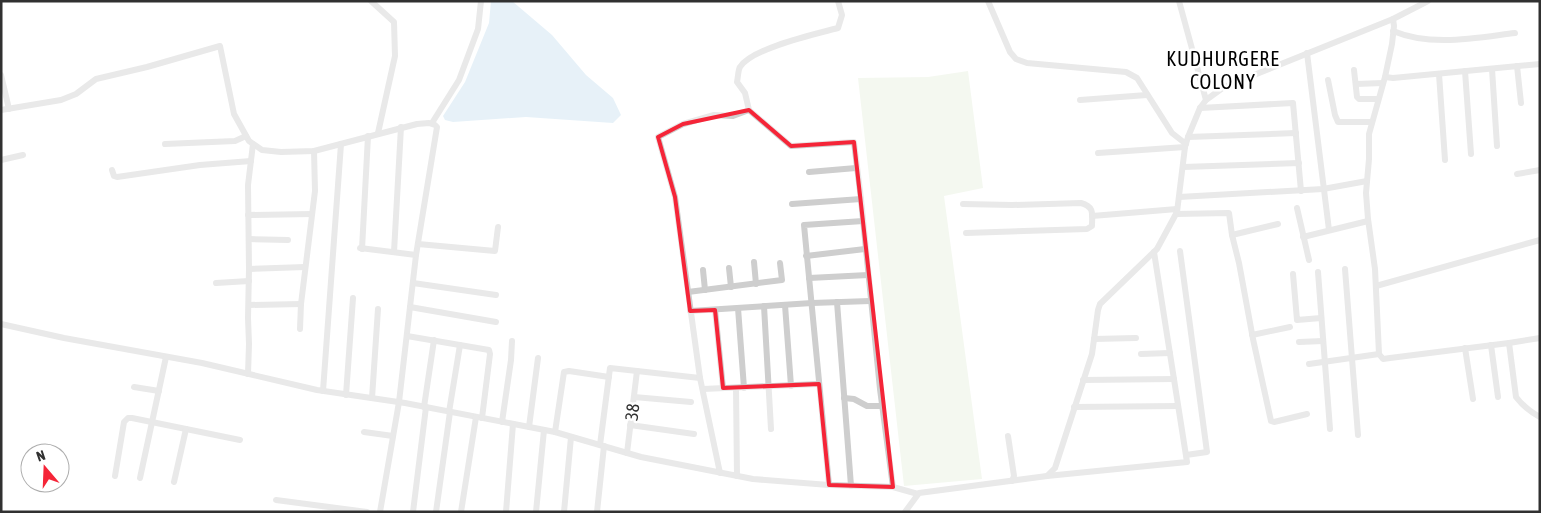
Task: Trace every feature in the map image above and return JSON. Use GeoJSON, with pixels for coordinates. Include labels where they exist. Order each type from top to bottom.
{"type":"FeatureCollection","features":[{"type":"Feature","properties":{"kind":"street"},"geometry":{"type":"LineString","coordinates":[[370,1],[394,22],[395,56],[378,133]]}},
{"type":"Feature","properties":{"kind":"street"},"geometry":{"type":"LineString","coordinates":[[380,512],[398,402],[434,125],[459,80],[478,28],[480,1]]}},
{"type":"Feature","properties":{"kind":"street"},"geometry":{"type":"LineString","coordinates":[[838,1],[842,15],[838,28],[755,54],[739,67],[737,82],[745,93],[749,110],[791,146],[854,142],[870,301],[893,488]]}},
{"type":"Feature","properties":{"kind":"street"},"geometry":{"type":"LineString","coordinates":[[988,1],[1010,52],[1016,59],[1027,63],[1126,72],[1137,78],[1172,133],[1186,146]]}},
{"type":"Feature","properties":{"kind":"street"},"geometry":{"type":"LineString","coordinates":[[1179,1],[1206,100]]}},
{"type":"Feature","properties":{"kind":"street"},"geometry":{"type":"LineString","coordinates":[[1047,476],[1054,468],[1092,354],[1100,304],[1154,252],[1176,212],[1188,137],[1200,108],[1206,100],[1224,86],[1393,20],[1427,1]]}},
{"type":"Feature","properties":{"kind":"street"},"geometry":{"type":"LineString","coordinates":[[1393,20],[1392,44],[1369,134],[1367,181],[1366,206],[1375,269],[1379,354],[1383,359],[1540,338]]}},
{"type":"Feature","properties":{"kind":"street"},"geometry":{"type":"LineString","coordinates":[[1393,31],[1405,36],[1436,40],[1515,33]]}},
{"type":"Feature","properties":{"kind":"street"},"geometry":{"type":"LineString","coordinates":[[1,110],[62,100],[76,94],[96,79],[147,67],[220,46],[234,114],[249,141],[262,150],[281,152],[314,151],[417,124],[434,125]]}},
{"type":"Feature","properties":{"kind":"street"},"geometry":{"type":"LineString","coordinates":[[1307,54],[1329,230]]}},
{"type":"Feature","properties":{"kind":"street"},"geometry":{"type":"LineString","coordinates":[[1356,84],[1393,78],[1540,64]]}},
{"type":"Feature","properties":{"kind":"street"},"geometry":{"type":"LineString","coordinates":[[1517,66],[1521,102]]}},
{"type":"Feature","properties":{"kind":"street"},"geometry":{"type":"LineString","coordinates":[[1492,69],[1497,146]]}},
{"type":"Feature","properties":{"kind":"street"},"geometry":{"type":"LineString","coordinates":[[1354,70],[1359,99],[1378,99]]}},
{"type":"Feature","properties":{"kind":"street"},"geometry":{"type":"LineString","coordinates":[[1465,71],[1471,154]]}},
{"type":"Feature","properties":{"kind":"street"},"geometry":{"type":"LineString","coordinates":[[1439,74],[1445,160]]}},
{"type":"Feature","properties":{"kind":"street"},"geometry":{"type":"LineString","coordinates":[[1,75],[9,109]]}},
{"type":"Feature","properties":{"kind":"street"},"geometry":{"type":"LineString","coordinates":[[1328,80],[1334,115],[1338,122],[1372,122]]}},
{"type":"Feature","properties":{"kind":"street"},"geometry":{"type":"LineString","coordinates":[[1080,100],[1147,94]]}},
{"type":"Feature","properties":{"kind":"street"},"geometry":{"type":"LineString","coordinates":[[1200,108],[1293,103],[1301,190]]}},
{"type":"Feature","properties":{"kind":"street"},"geometry":{"type":"LineString","coordinates":[[720,473],[700,378],[675,197],[658,137],[683,124],[714,115],[733,116],[749,110]]}},
{"type":"Feature","properties":{"kind":"street"},"geometry":{"type":"LineString","coordinates":[[394,252],[402,128]]}},
{"type":"Feature","properties":{"kind":"street"},"geometry":{"type":"LineString","coordinates":[[1188,137],[1296,133]]}},
{"type":"Feature","properties":{"kind":"street"},"geometry":{"type":"LineString","coordinates":[[165,144],[235,141],[246,136]]}},
{"type":"Feature","properties":{"kind":"street"},"geometry":{"type":"LineString","coordinates":[[368,136],[361,248],[416,255]]}},
{"type":"Feature","properties":{"kind":"street"},"geometry":{"type":"LineString","coordinates":[[248,374],[248,185],[253,144]]}},
{"type":"Feature","properties":{"kind":"street"},"geometry":{"type":"LineString","coordinates":[[323,391],[341,144]]}},
{"type":"Feature","properties":{"kind":"street"},"geometry":{"type":"LineString","coordinates":[[1098,153],[1186,146]]}},
{"type":"Feature","properties":{"kind":"street"},"geometry":{"type":"LineString","coordinates":[[300,329],[301,304],[315,190],[314,151]]}},
{"type":"Feature","properties":{"kind":"street"},"geometry":{"type":"LineString","coordinates":[[1,160],[23,155]]}},
{"type":"Feature","properties":{"kind":"street"},"geometry":{"type":"LineString","coordinates":[[112,170],[114,176],[117,177],[200,165],[251,162]]}},
{"type":"Feature","properties":{"kind":"street"},"geometry":{"type":"LineString","coordinates":[[1183,167],[1298,163]]}},
{"type":"Feature","properties":{"kind":"street"},"geometry":{"type":"LineString","coordinates":[[809,172],[856,168]]}},
{"type":"Feature","properties":{"kind":"street"},"geometry":{"type":"LineString","coordinates":[[1517,174],[1540,170]]}},
{"type":"Feature","properties":{"kind":"street"},"geometry":{"type":"LineString","coordinates":[[1179,196],[1324,189],[1367,181]]}},
{"type":"Feature","properties":{"kind":"street"},"geometry":{"type":"LineString","coordinates":[[792,204],[861,198]]}},
{"type":"Feature","properties":{"kind":"street"},"geometry":{"type":"LineString","coordinates":[[963,204],[1081,203],[1091,208],[1092,216],[1092,226],[1087,230],[966,233]]}},
{"type":"Feature","properties":{"kind":"street"},"geometry":{"type":"LineString","coordinates":[[1297,208],[1309,260]]}},
{"type":"Feature","properties":{"kind":"street"},"geometry":{"type":"LineString","coordinates":[[1092,216],[1176,212],[1229,213],[1252,335],[1271,421],[1274,422],[1307,414]]}},
{"type":"Feature","properties":{"kind":"street"},"geometry":{"type":"LineString","coordinates":[[248,215],[312,214]]}},
{"type":"Feature","properties":{"kind":"street"},"geometry":{"type":"LineString","coordinates":[[829,485],[804,225],[863,221]]}},
{"type":"Feature","properties":{"kind":"street"},"geometry":{"type":"LineString","coordinates":[[1303,237],[1368,221]]}},
{"type":"Feature","properties":{"kind":"street"},"geometry":{"type":"LineString","coordinates":[[1232,235],[1278,224]]}},
{"type":"Feature","properties":{"kind":"street"},"geometry":{"type":"LineString","coordinates":[[418,244],[496,251],[498,227]]}},
{"type":"Feature","properties":{"kind":"street"},"geometry":{"type":"LineString","coordinates":[[249,239],[288,240]]}},
{"type":"Feature","properties":{"kind":"street"},"geometry":{"type":"LineString","coordinates":[[1376,286],[1540,240]]}},
{"type":"Feature","properties":{"kind":"street"},"geometry":{"type":"LineString","coordinates":[[806,256],[865,249]]}},
{"type":"Feature","properties":{"kind":"street"},"geometry":{"type":"LineString","coordinates":[[1180,250],[1206,452],[1186,455]]}},
{"type":"Feature","properties":{"kind":"street"},"geometry":{"type":"LineString","coordinates":[[1,324],[64,338],[202,363],[323,391],[398,402],[555,432],[627,453],[720,473],[753,479],[893,488],[918,494],[1047,476],[1187,462],[1154,252]]}},
{"type":"Feature","properties":{"kind":"street"},"geometry":{"type":"LineString","coordinates":[[754,262],[756,284]]}},
{"type":"Feature","properties":{"kind":"street"},"geometry":{"type":"LineString","coordinates":[[688,292],[782,280],[780,263]]}},
{"type":"Feature","properties":{"kind":"street"},"geometry":{"type":"LineString","coordinates":[[249,269],[305,267]]}},
{"type":"Feature","properties":{"kind":"street"},"geometry":{"type":"LineString","coordinates":[[729,268],[731,287]]}},
{"type":"Feature","properties":{"kind":"street"},"geometry":{"type":"LineString","coordinates":[[1345,269],[1358,435]]}},
{"type":"Feature","properties":{"kind":"street"},"geometry":{"type":"LineString","coordinates":[[704,270],[705,290]]}},
{"type":"Feature","properties":{"kind":"street"},"geometry":{"type":"LineString","coordinates":[[1318,272],[1330,429]]}},
{"type":"Feature","properties":{"kind":"street"},"geometry":{"type":"LineString","coordinates":[[809,278],[868,274]]}},
{"type":"Feature","properties":{"kind":"street"},"geometry":{"type":"LineString","coordinates":[[1292,274],[1297,320],[1322,318]]}},
{"type":"Feature","properties":{"kind":"street"},"geometry":{"type":"LineString","coordinates":[[216,283],[249,281]]}},
{"type":"Feature","properties":{"kind":"street"},"geometry":{"type":"LineString","coordinates":[[413,283],[496,295]]}},
{"type":"Feature","properties":{"kind":"street"},"geometry":{"type":"LineString","coordinates":[[346,394],[353,298]]}},
{"type":"Feature","properties":{"kind":"street"},"geometry":{"type":"LineString","coordinates":[[690,311],[870,301]]}},
{"type":"Feature","properties":{"kind":"street"},"geometry":{"type":"LineString","coordinates":[[837,302],[850,486]]}},
{"type":"Feature","properties":{"kind":"street"},"geometry":{"type":"LineString","coordinates":[[249,306],[301,304]]}},
{"type":"Feature","properties":{"kind":"street"},"geometry":{"type":"LineString","coordinates":[[785,305],[791,386]]}},
{"type":"Feature","properties":{"kind":"street"},"geometry":{"type":"LineString","coordinates":[[764,306],[771,429]]}},
{"type":"Feature","properties":{"kind":"street"},"geometry":{"type":"LineString","coordinates":[[410,307],[496,322]]}},
{"type":"Feature","properties":{"kind":"street"},"geometry":{"type":"LineString","coordinates":[[738,308],[744,388]]}},
{"type":"Feature","properties":{"kind":"street"},"geometry":{"type":"LineString","coordinates":[[372,398],[378,309]]}},
{"type":"Feature","properties":{"kind":"street"},"geometry":{"type":"LineString","coordinates":[[715,310],[723,388]]}},
{"type":"Feature","properties":{"kind":"street"},"geometry":{"type":"LineString","coordinates":[[1252,335],[1290,327]]}},
{"type":"Feature","properties":{"kind":"street"},"geometry":{"type":"LineString","coordinates":[[407,336],[489,350],[489,362],[461,512]]}},
{"type":"Feature","properties":{"kind":"street"},"geometry":{"type":"LineString","coordinates":[[1094,339],[1136,338]]}},
{"type":"Feature","properties":{"kind":"street"},"geometry":{"type":"LineString","coordinates":[[413,512],[434,340]]}},
{"type":"Feature","properties":{"kind":"street"},"geometry":{"type":"LineString","coordinates":[[502,422],[512,341]]}},
{"type":"Feature","properties":{"kind":"street"},"geometry":{"type":"LineString","coordinates":[[1300,342],[1323,341]]}},
{"type":"Feature","properties":{"kind":"street"},"geometry":{"type":"LineString","coordinates":[[1508,343],[1516,397],[1530,412],[1540,417]]}},
{"type":"Feature","properties":{"kind":"street"},"geometry":{"type":"LineString","coordinates":[[436,512],[460,345]]}},
{"type":"Feature","properties":{"kind":"street"},"geometry":{"type":"LineString","coordinates":[[1491,345],[1498,397]]}},
{"type":"Feature","properties":{"kind":"street"},"geometry":{"type":"LineString","coordinates":[[1465,348],[1473,399]]}},
{"type":"Feature","properties":{"kind":"street"},"geometry":{"type":"LineString","coordinates":[[1141,354],[1170,353]]}},
{"type":"Feature","properties":{"kind":"street"},"geometry":{"type":"LineString","coordinates":[[1308,364],[1379,354]]}},
{"type":"Feature","properties":{"kind":"street"},"geometry":{"type":"LineString","coordinates":[[140,478],[166,357]]}},
{"type":"Feature","properties":{"kind":"street"},"geometry":{"type":"LineString","coordinates":[[529,427],[538,358]]}},
{"type":"Feature","properties":{"kind":"street"},"geometry":{"type":"LineString","coordinates":[[597,512],[610,368],[700,378]]}},
{"type":"Feature","properties":{"kind":"street"},"geometry":{"type":"LineString","coordinates":[[555,432],[564,372],[569,370],[609,377]]}},
{"type":"Feature","properties":{"kind":"street","name":"38"},"geometry":{"type":"LineString","coordinates":[[627,453],[637,371]]}},
{"type":"Feature","properties":{"kind":"street"},"geometry":{"type":"LineString","coordinates":[[1082,380],[1174,379]]}},
{"type":"Feature","properties":{"kind":"street"},"geometry":{"type":"LineString","coordinates":[[703,389],[819,384]]}},
{"type":"Feature","properties":{"kind":"street"},"geometry":{"type":"LineString","coordinates":[[134,387],[159,391]]}},
{"type":"Feature","properties":{"kind":"street"},"geometry":{"type":"LineString","coordinates":[[736,388],[737,476]]}},
{"type":"Feature","properties":{"kind":"street"},"geometry":{"type":"LineString","coordinates":[[634,397],[691,402]]}},
{"type":"Feature","properties":{"kind":"street"},"geometry":{"type":"LineString","coordinates":[[844,398],[854,399],[867,406],[882,406]]}},
{"type":"Feature","properties":{"kind":"street"},"geometry":{"type":"LineString","coordinates":[[1074,407],[1178,406]]}},
{"type":"Feature","properties":{"kind":"street"},"geometry":{"type":"LineString","coordinates":[[115,476],[124,422],[128,418],[240,440]]}},
{"type":"Feature","properties":{"kind":"street"},"geometry":{"type":"LineString","coordinates":[[506,512],[513,424]]}},
{"type":"Feature","properties":{"kind":"street"},"geometry":{"type":"LineString","coordinates":[[630,425],[694,434]]}},
{"type":"Feature","properties":{"kind":"street"},"geometry":{"type":"LineString","coordinates":[[174,482],[186,428]]}},
{"type":"Feature","properties":{"kind":"street"},"geometry":{"type":"LineString","coordinates":[[536,512],[544,430]]}},
{"type":"Feature","properties":{"kind":"street"},"geometry":{"type":"LineString","coordinates":[[364,432],[393,436]]}},
{"type":"Feature","properties":{"kind":"street"},"geometry":{"type":"LineString","coordinates":[[1008,436],[1014,476],[1012,481]]}},
{"type":"Feature","properties":{"kind":"street"},"geometry":{"type":"LineString","coordinates":[[564,512],[571,437]]}},
{"type":"Feature","properties":{"kind":"street"},"geometry":{"type":"LineString","coordinates":[[904,512],[918,494]]}},
{"type":"Feature","properties":{"kind":"street"},"geometry":{"type":"LineString","coordinates":[[276,500],[367,512]]}},
{"type":"Feature","properties":{"kind":"highlighted area"},"geometry":{"type":"Polygon","coordinates":[[[749,110],[791,146],[854,142],[893,487],[829,485],[819,384],[723,388],[715,310],[690,311],[675,197],[658,137],[683,124],[749,110]]]}},
{"type":"Feature","properties":{"kind":"green space"},"geometry":{"type":"Polygon","coordinates":[[[968,71],[983,188],[944,196],[982,479],[904,486],[858,78],[928,77],[968,71]]]}},
{"type":"Feature","properties":{"kind":"water"},"geometry":{"type":"Polygon","coordinates":[[[491,1],[512,1],[552,35],[586,75],[613,98],[621,115],[613,123],[526,117],[453,122],[445,120],[443,116],[465,82],[489,23],[491,1]]]}},
{"type":"Feature","properties":{"kind":"district","name":"KUDHURGERE COLONY"},"geometry":{"type":"Point","coordinates":[1223,70]}}]}
